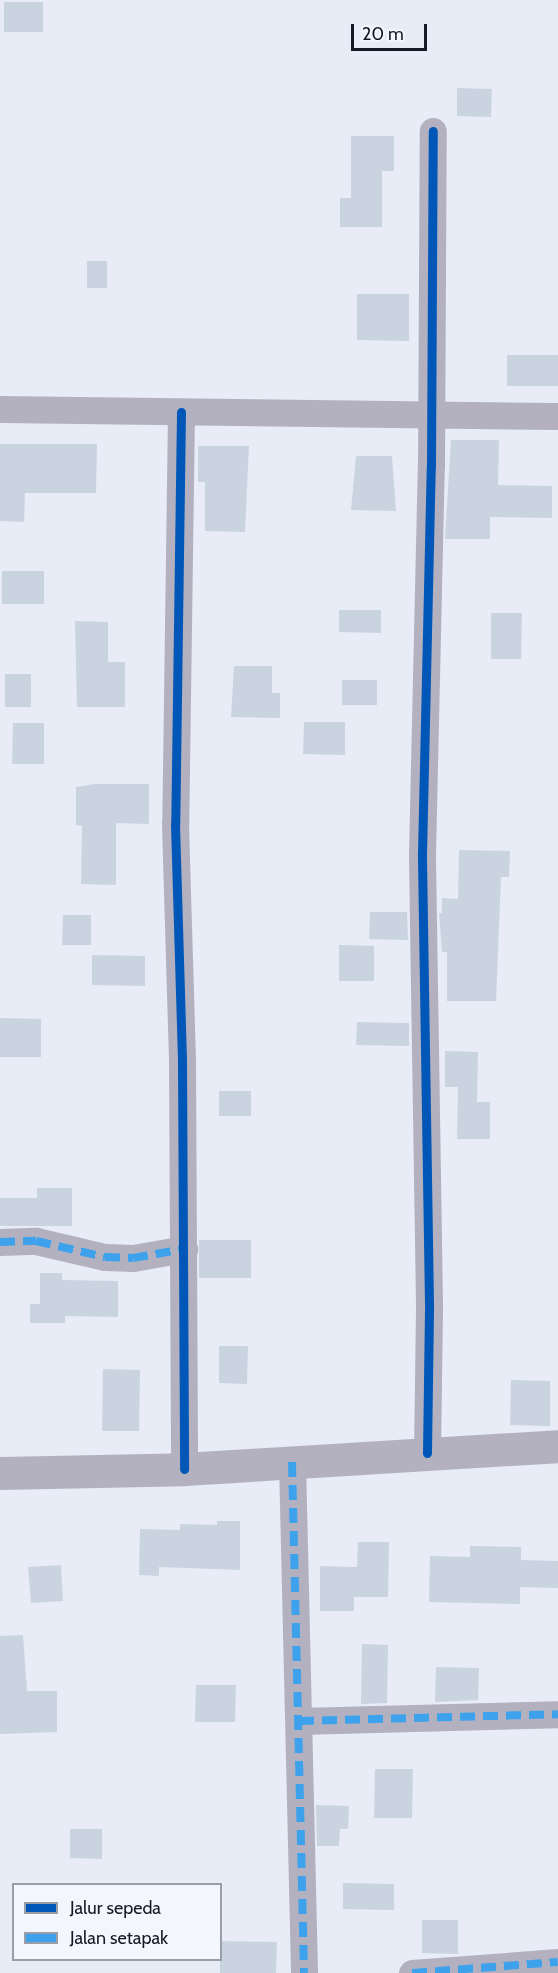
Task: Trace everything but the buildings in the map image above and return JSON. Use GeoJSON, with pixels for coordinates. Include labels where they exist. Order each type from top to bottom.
{"type":"FeatureCollection","features":[{"type":"Feature","properties":{"kind":"street"},"geometry":{"type":"LineString","coordinates":[[427,1454],[429,1304],[422,854],[431,416],[433,131]]}},
{"type":"Feature","properties":{"kind":"street"},"geometry":{"type":"LineString","coordinates":[[0,409],[558,416]]}},
{"type":"Feature","properties":{"kind":"street"},"geometry":{"type":"LineString","coordinates":[[181,412],[175,824],[184,1249],[184,1469]]}},
{"type":"Feature","properties":{"kind":"street"},"geometry":{"type":"LineString","coordinates":[[0,1242],[36,1241],[105,1257],[133,1258],[184,1249]]}},
{"type":"Feature","properties":{"kind":"street"},"geometry":{"type":"LineString","coordinates":[[0,1473],[184,1469],[558,1446]]}},
{"type":"Feature","properties":{"kind":"street"},"geometry":{"type":"LineString","coordinates":[[292,1462],[304,1973]]}},
{"type":"Feature","properties":{"kind":"street"},"geometry":{"type":"LineString","coordinates":[[299,1721],[558,1714]]}},
{"type":"Feature","properties":{"kind":"street"},"geometry":{"type":"LineString","coordinates":[[412,1973],[558,1962]]}},
{"type":"Feature","properties":{"kind":"marked path"},"geometry":{"type":"LineString","coordinates":[[0,1242],[36,1241],[105,1257],[133,1258],[184,1249]]}},
{"type":"Feature","properties":{"kind":"marked path"},"geometry":{"type":"LineString","coordinates":[[292,1462],[304,1973]]}},
{"type":"Feature","properties":{"kind":"marked path"},"geometry":{"type":"LineString","coordinates":[[299,1721],[558,1714]]}},
{"type":"Feature","properties":{"kind":"marked path"},"geometry":{"type":"LineString","coordinates":[[412,1973],[558,1962]]}},
{"type":"Feature","properties":{"kind":"cycle path"},"geometry":{"type":"LineString","coordinates":[[427,1453],[429,1304],[422,854],[431,466],[433,131]]}},
{"type":"Feature","properties":{"kind":"cycle path"},"geometry":{"type":"LineString","coordinates":[[181,412],[175,824],[182,1062],[184,1469]]}}]}
